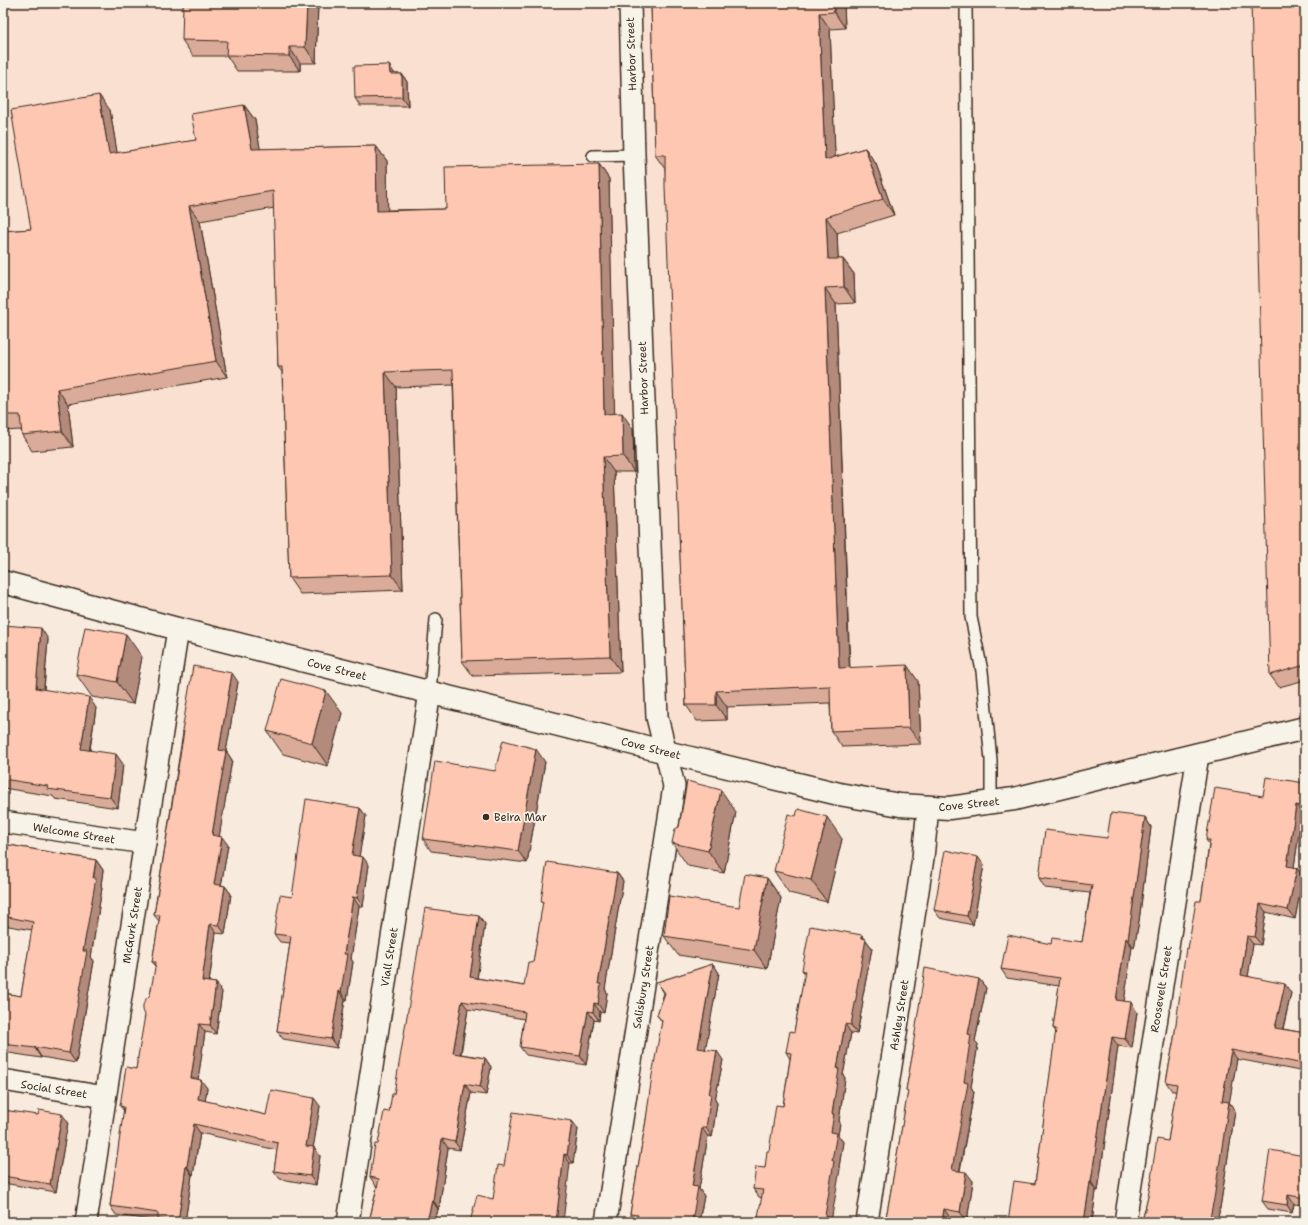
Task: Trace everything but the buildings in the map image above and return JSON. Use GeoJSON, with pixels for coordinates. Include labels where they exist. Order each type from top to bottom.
{"type":"FeatureCollection","features":[{"type":"Feature","properties":{"kind":"main road","name":"Cove Street"},"geometry":{"type":"LineString","coordinates":[[3,582],[666,752],[839,794],[900,805],[949,808],[1014,799],[1305,728]]}},
{"type":"Feature","properties":{"kind":"street","name":"Harbor Street"},"geometry":{"type":"LineString","coordinates":[[630,3],[634,155],[657,717],[666,752]]}},
{"type":"Feature","properties":{"kind":"street","name":"McGurk Street"},"geometry":{"type":"LineString","coordinates":[[86,1222],[178,628]]}},
{"type":"Feature","properties":{"kind":"street","name":"Viall Street"},"geometry":{"type":"LineString","coordinates":[[348,1222],[430,692]]}},
{"type":"Feature","properties":{"kind":"street","name":"Salisbury Street"},"geometry":{"type":"LineString","coordinates":[[606,1222],[674,786],[666,752]]}},
{"type":"Feature","properties":{"kind":"street","name":"Roosevelt Street"},"geometry":{"type":"LineString","coordinates":[[1125,1222],[1198,755]]}},
{"type":"Feature","properties":{"kind":"street","name":"Ashley Street"},"geometry":{"type":"LineString","coordinates":[[867,1222],[923,858],[928,807]]}},
{"type":"Feature","properties":{"kind":"street","name":"Welcome Street"},"geometry":{"type":"LineString","coordinates":[[3,822],[145,843]]}},
{"type":"Feature","properties":{"kind":"street","name":"Social Street"},"geometry":{"type":"LineString","coordinates":[[3,1080],[106,1097]]}},
{"type":"Feature","properties":{"kind":"lane"},"geometry":{"type":"LineString","coordinates":[[966,3],[971,617],[982,671],[991,760],[991,802]]}},
{"type":"Feature","properties":{"kind":"lane"},"geometry":{"type":"LineString","coordinates":[[593,156],[634,155]]}},
{"type":"Feature","properties":{"kind":"lane"},"geometry":{"type":"LineString","coordinates":[[430,692],[436,619]]}},
{"type":"Feature","properties":{"kind":"shaded area"},"geometry":{"type":"Polygon","coordinates":[[[3,3],[1305,3],[1305,728],[928,807],[3,582],[3,3]]]}},
{"type":"Feature","properties":{"kind":"place","name":"Beira Mar"},"geometry":{"type":"Point","coordinates":[486,817]}}]}
